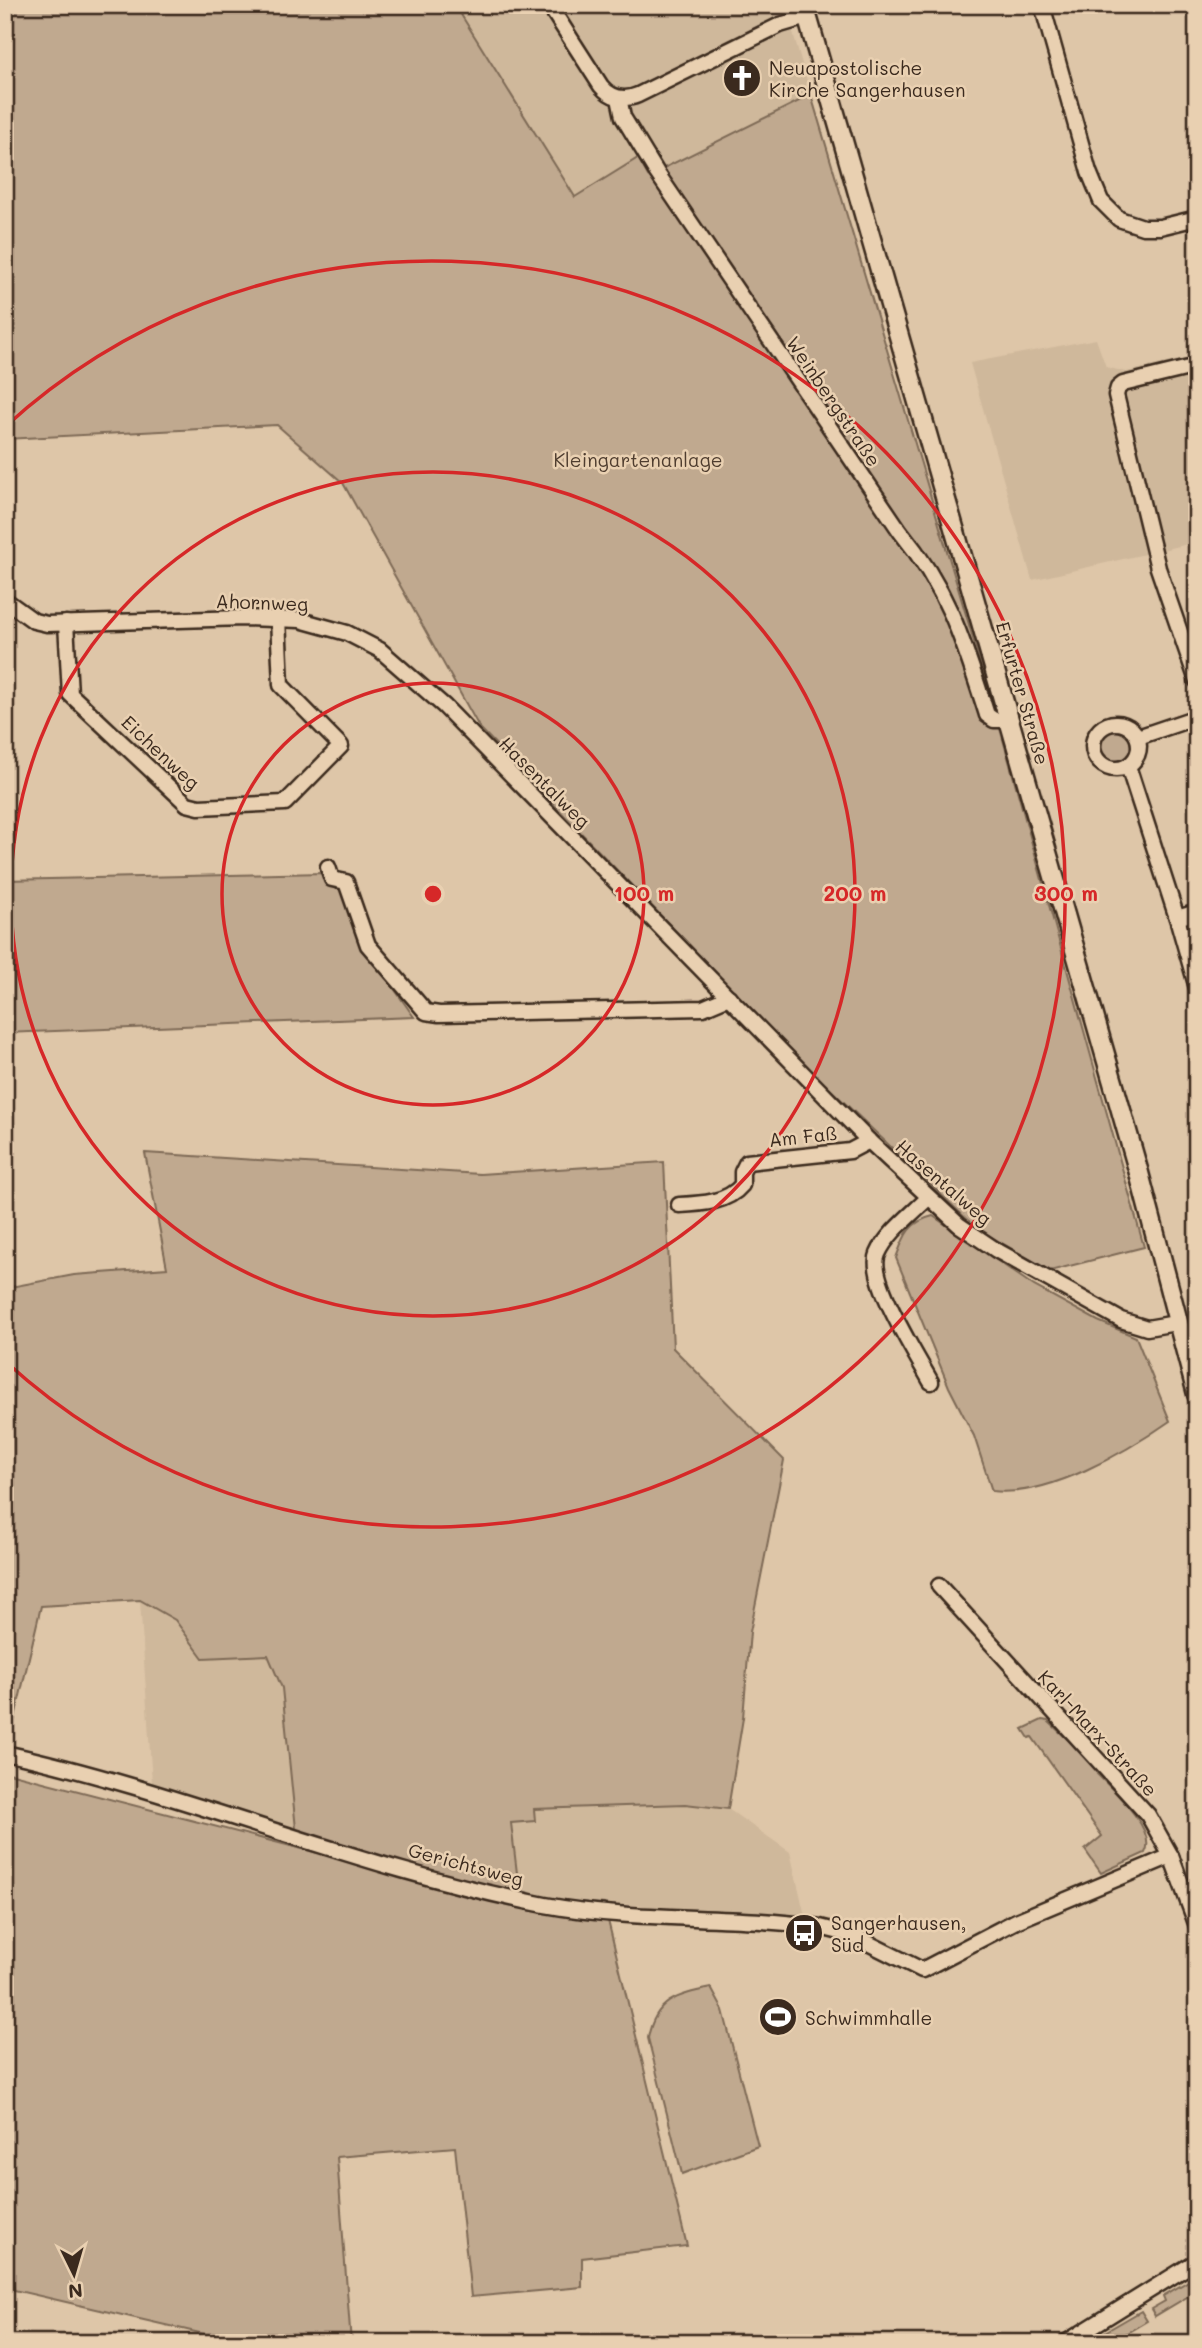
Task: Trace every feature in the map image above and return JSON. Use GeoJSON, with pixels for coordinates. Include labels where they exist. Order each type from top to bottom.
{"type":"FeatureCollection","features":[{"type":"Feature","properties":{"kind":"main road","name":"Erfurter Straße"},"geometry":{"type":"LineString","coordinates":[[805,11],[866,213],[1139,1173],[1176,1323],[1197,1394]]}},
{"type":"Feature","properties":{"kind":"street","name":"Weinbergstraße"},"geometry":{"type":"LineString","coordinates":[[550,5],[601,86],[619,98],[623,117],[657,173],[892,520],[932,572],[957,626],[987,715],[994,720],[1009,720]]}},
{"type":"Feature","properties":{"kind":"street"},"geometry":{"type":"LineString","coordinates":[[1042,5],[1089,172],[1101,201],[1119,219],[1141,227],[1160,227],[1197,218]]}},
{"type":"Feature","properties":{"kind":"street"},"geometry":{"type":"LineString","coordinates":[[619,98],[638,95],[805,11]]}},
{"type":"Feature","properties":{"kind":"street"},"geometry":{"type":"LineString","coordinates":[[1197,366],[1118,387],[1117,407],[1158,568],[1197,681]]}},
{"type":"Feature","properties":{"kind":"street","name":"Ahornweg"},"geometry":{"type":"LineString","coordinates":[[5,600],[34,621],[66,623],[278,618],[322,624],[380,650],[411,674],[481,745]]}},
{"type":"Feature","properties":{"kind":"street","name":"Eichenweg"},"geometry":{"type":"LineString","coordinates":[[66,623],[70,694],[187,804],[199,807],[249,806],[285,803],[294,798],[341,746],[281,685],[278,618]]}},
{"type":"Feature","properties":{"kind":"street"},"geometry":{"type":"LineString","coordinates":[[1138,737],[1197,717]]}},
{"type":"Feature","properties":{"kind":"street"},"geometry":{"type":"LineString","coordinates":[[1120,723],[1131,728],[1138,737],[1138,755],[1128,766],[1111,768],[1100,763],[1094,753],[1095,735],[1103,726],[1120,723]]}},
{"type":"Feature","properties":{"kind":"street","name":"Hasentalweg"},"geometry":{"type":"LineString","coordinates":[[481,745],[928,1198],[996,1250],[1111,1315],[1147,1328],[1176,1323]]}},
{"type":"Feature","properties":{"kind":"street"},"geometry":{"type":"LineString","coordinates":[[1128,766],[1197,988]]}},
{"type":"Feature","properties":{"kind":"street"},"geometry":{"type":"LineString","coordinates":[[328,867],[332,879],[346,882],[352,891],[368,945],[426,1012],[439,1014],[703,1008],[729,997]]}},
{"type":"Feature","properties":{"kind":"street"},"geometry":{"type":"LineString","coordinates":[[1177,918],[1197,912]]}},
{"type":"Feature","properties":{"kind":"street","name":"Am Faß"},"geometry":{"type":"LineString","coordinates":[[679,1205],[703,1204],[737,1191],[742,1185],[742,1172],[747,1162],[850,1151],[869,1141]]}},
{"type":"Feature","properties":{"kind":"street"},"geometry":{"type":"LineString","coordinates":[[928,1198],[883,1246],[875,1263],[882,1288],[931,1382]]}},
{"type":"Feature","properties":{"kind":"street","name":"Karl-Marx-Straße"},"geometry":{"type":"LineString","coordinates":[[939,1586],[1148,1815],[1171,1856],[1197,1926]]}},
{"type":"Feature","properties":{"kind":"street","name":"Gerichtsweg"},"geometry":{"type":"LineString","coordinates":[[5,1753],[149,1790],[331,1847],[536,1903],[692,1919],[820,1927],[852,1935],[922,1970],[1026,1917],[1171,1856]]}},
{"type":"Feature","properties":{"kind":"street"},"geometry":{"type":"LineString","coordinates":[[1065,2343],[1197,2261]]}},
{"type":"Feature","properties":{"kind":"shaded area"},"geometry":{"type":"Polygon","coordinates":[[[455,5],[785,5],[811,95],[647,176],[637,159],[575,197],[455,5]]]}},
{"type":"Feature","properties":{"kind":"shaded area"},"geometry":{"type":"Polygon","coordinates":[[[1096,339],[1106,367],[1126,372],[1197,356],[1197,542],[1032,580],[970,363],[1096,339]]]}},
{"type":"Feature","properties":{"kind":"shaded area"},"geometry":{"type":"Polygon","coordinates":[[[140,1600],[175,1620],[203,1658],[268,1655],[282,1688],[296,1829],[152,1783],[140,1600]]]}},
{"type":"Feature","properties":{"kind":"shaded area"},"geometry":{"type":"Polygon","coordinates":[[[685,1804],[728,1809],[790,1852],[805,1916],[551,1900],[519,1890],[511,1822],[534,1821],[534,1809],[685,1804]]]}},
{"type":"Feature","properties":{"kind":"green space","name":"Kleingartenanlage"},"geometry":{"type":"Polygon","coordinates":[[[5,5],[455,5],[575,197],[638,158],[648,176],[811,95],[1001,732],[1144,1247],[1050,1271],[976,1228],[807,1067],[479,727],[343,483],[277,425],[5,439],[5,5]]]}},
{"type":"Feature","properties":{"kind":"green space"},"geometry":{"type":"Polygon","coordinates":[[[1114,730],[1126,735],[1131,747],[1126,759],[1114,764],[1102,759],[1097,747],[1102,735],[1114,730]]]}},
{"type":"Feature","properties":{"kind":"green space"},"geometry":{"type":"Polygon","coordinates":[[[324,873],[328,885],[345,888],[362,943],[414,1017],[5,1033],[5,880],[324,873]]]}},
{"type":"Feature","properties":{"kind":"green space"},"geometry":{"type":"Polygon","coordinates":[[[145,1153],[480,1174],[664,1162],[673,1348],[784,1460],[750,1632],[743,1718],[728,1809],[685,1804],[534,1809],[535,1821],[511,1823],[519,1890],[551,1900],[604,1904],[687,2246],[582,2258],[582,2287],[471,2297],[455,2147],[337,2157],[351,2343],[243,2343],[14,2290],[5,2194],[5,1772],[314,1852],[296,1829],[282,1688],[268,1655],[203,1658],[175,1620],[140,1600],[41,1606],[9,1743],[5,1742],[5,1288],[74,1275],[167,1268],[145,1153]]]}},
{"type":"Feature","properties":{"kind":"green space"},"geometry":{"type":"Polygon","coordinates":[[[933,1216],[1034,1286],[1098,1321],[1136,1337],[1170,1421],[1109,1459],[1061,1480],[1014,1491],[992,1491],[974,1436],[949,1387],[896,1258],[912,1226],[933,1216]]]}},
{"type":"Feature","properties":{"kind":"green space"},"geometry":{"type":"Polygon","coordinates":[[[1042,1720],[1048,1721],[1100,1770],[1097,1774],[1132,1811],[1145,1834],[1145,1853],[1101,1873],[1085,1850],[1102,1836],[1032,1737],[1029,1738],[1023,1729],[1042,1720]]]}},
{"type":"Feature","properties":{"kind":"green space"},"geometry":{"type":"Polygon","coordinates":[[[711,1988],[723,2010],[758,2146],[682,2174],[648,2038],[656,2015],[669,2001],[711,1988]]]}},
{"type":"Feature","properties":{"kind":"green space"},"geometry":{"type":"Polygon","coordinates":[[[1197,2276],[1197,2291],[1155,2316],[1151,2309],[1165,2301],[1163,2296],[1197,2276]]]}},
{"type":"Feature","properties":{"kind":"green space"},"geometry":{"type":"Polygon","coordinates":[[[1141,2311],[1147,2321],[1110,2343],[1086,2343],[1141,2311]]]}},
{"type":"Feature","properties":{"kind":"place","name":"Neuapostolische Kirche Sangerhausen"},"geometry":{"type":"Point","coordinates":[742,78]}},
{"type":"Feature","properties":{"kind":"place","name":"Sangerhausen, Süd"},"geometry":{"type":"Point","coordinates":[804,1933]}},
{"type":"Feature","properties":{"kind":"place","name":"Schwimmhalle"},"geometry":{"type":"Point","coordinates":[778,2017]}}]}
